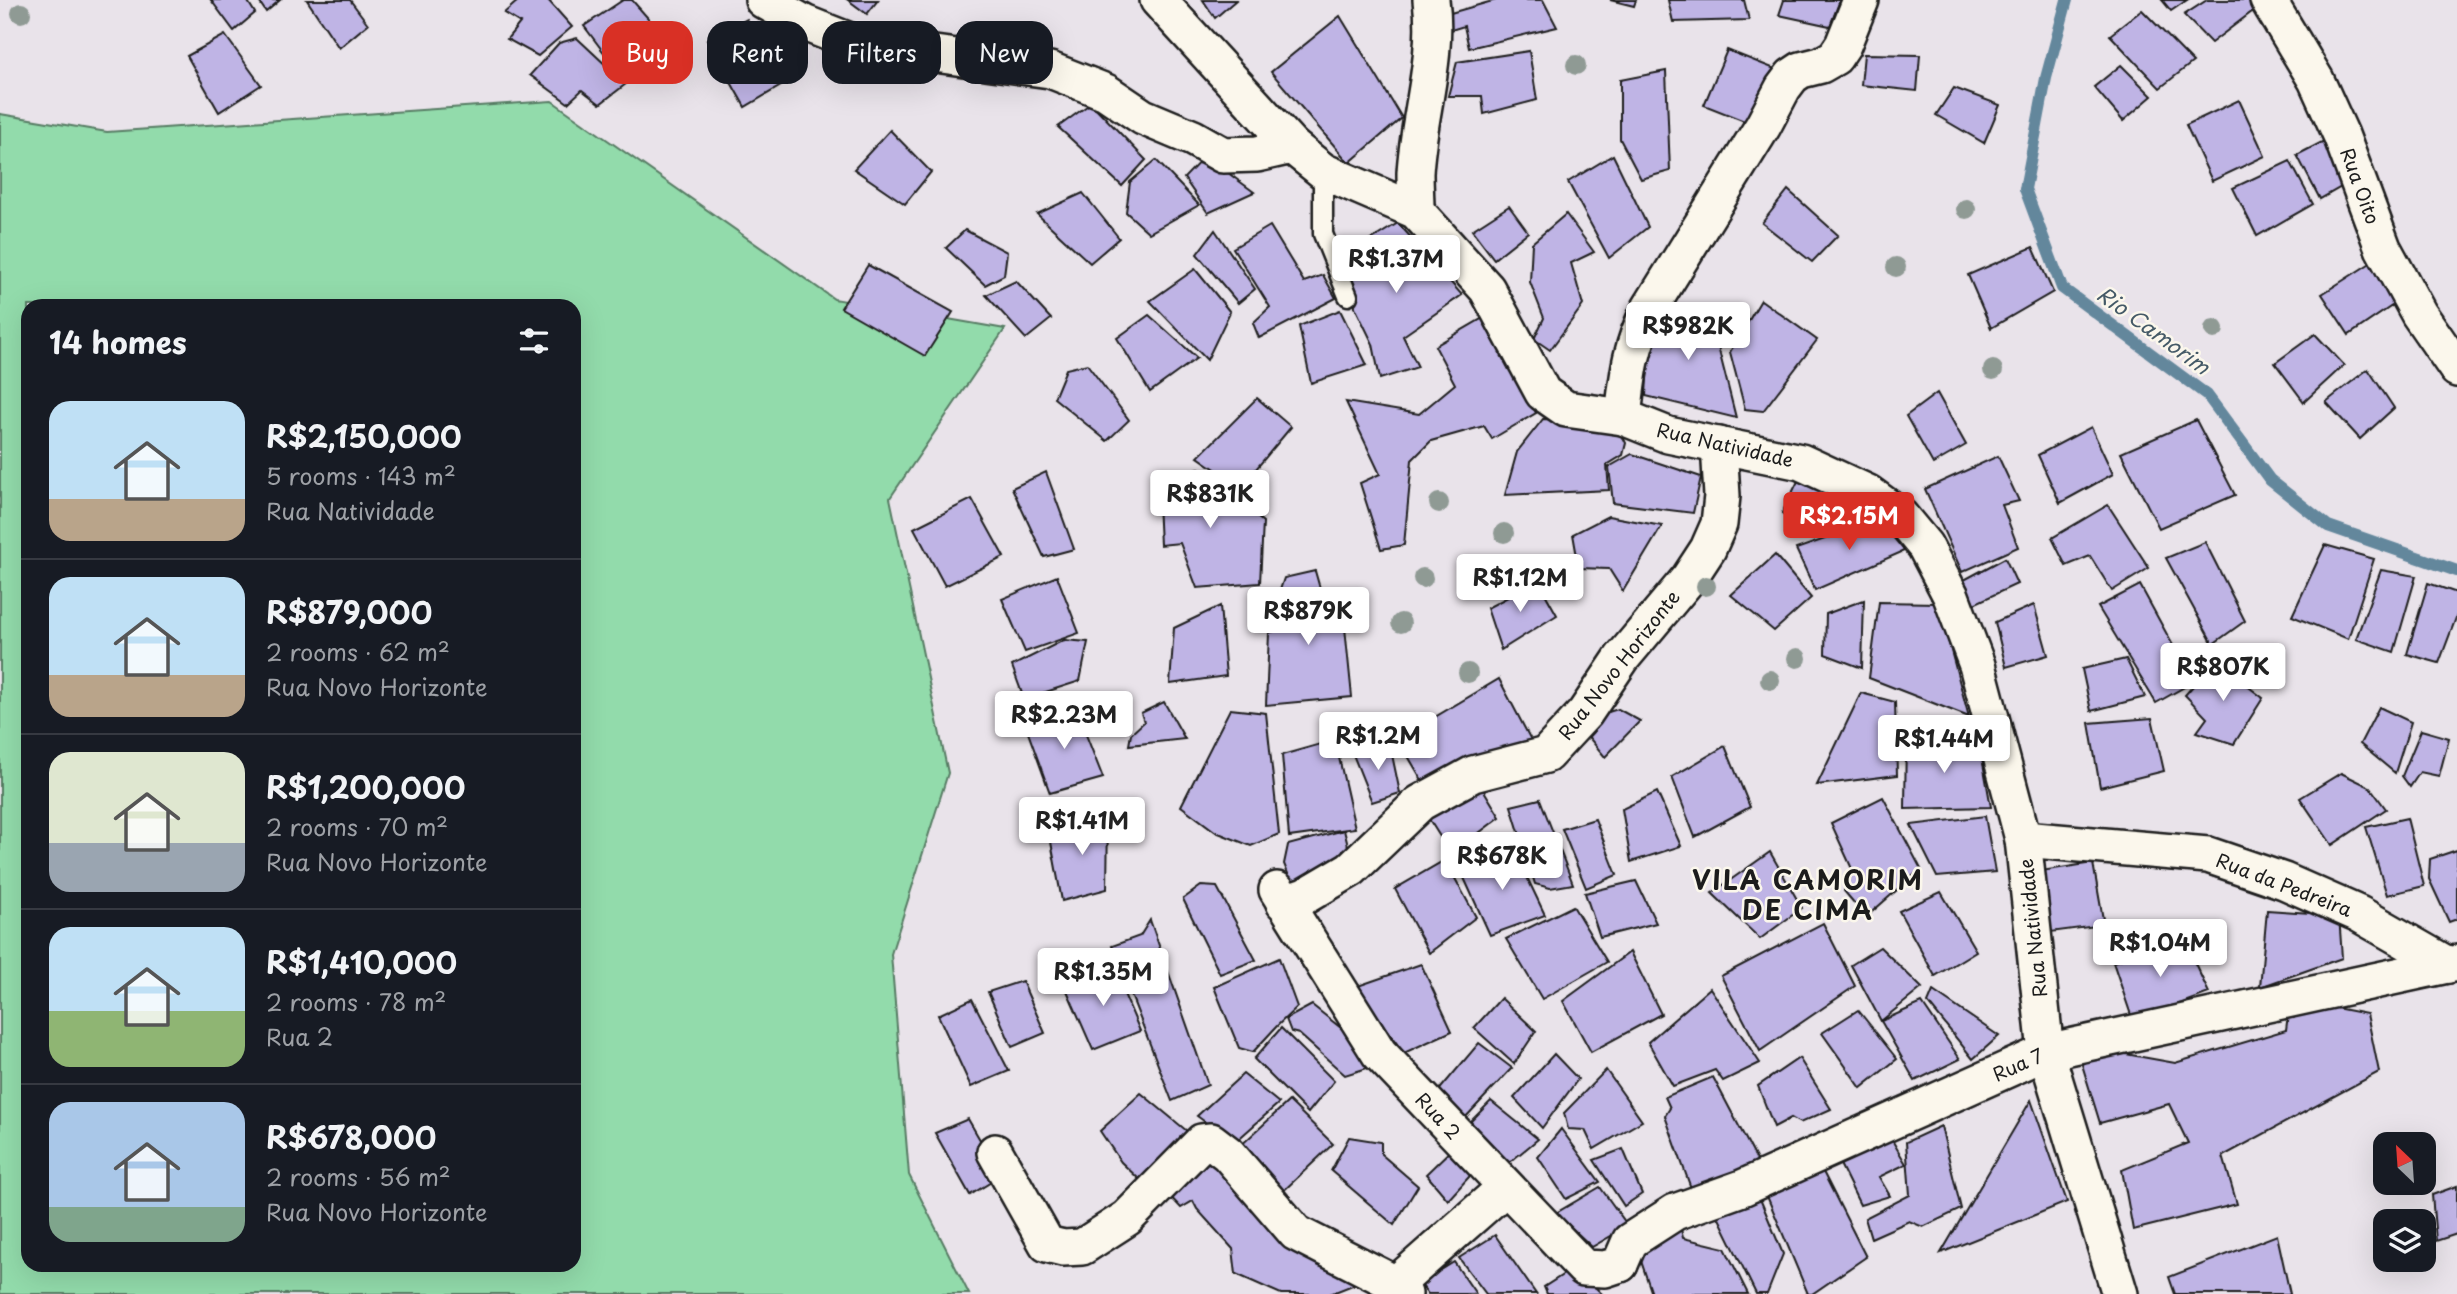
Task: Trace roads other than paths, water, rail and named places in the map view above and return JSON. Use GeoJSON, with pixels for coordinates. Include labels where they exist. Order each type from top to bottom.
{"type":"FeatureCollection","features":[{"type":"Feature","properties":{"kind":"street"},"geometry":{"type":"LineString","coordinates":[[763,0],[804,23],[855,43],[1050,70],[1105,92],[1143,117],[1193,138],[1223,155],[1257,154],[1292,146]]}},
{"type":"Feature","properties":{"kind":"street","name":"Rua Natividade"},"geometry":{"type":"LineString","coordinates":[[1158,0],[1292,146],[1322,171],[1416,211],[1487,289],[1543,393],[1566,409],[1623,417],[1668,435],[1801,462],[1868,494],[1901,517],[1925,546],[1951,596],[1977,665],[2023,839],[2046,1052],[2120,1294]]}},
{"type":"Feature","properties":{"kind":"street"},"geometry":{"type":"LineString","coordinates":[[1416,211],[1415,172],[1431,62],[1431,0]]}},
{"type":"Feature","properties":{"kind":"street"},"geometry":{"type":"LineString","coordinates":[[1623,417],[1633,346],[1650,309],[1763,126],[1783,88],[1792,76],[1801,70],[1821,65],[1835,57],[1843,45],[1861,0]]}},
{"type":"Feature","properties":{"kind":"street","name":"Rua Oito"},"geometry":{"type":"LineString","coordinates":[[2268,0],[2316,80],[2341,135],[2383,248],[2419,314],[2457,369]]}},
{"type":"Feature","properties":{"kind":"street","name":"Rua Novo Horizonte"},"geometry":{"type":"LineString","coordinates":[[1281,896],[1305,896],[1351,869],[1420,803],[1473,774],[1546,755],[1585,713],[1622,657],[1689,578],[1708,549],[1718,524],[1722,495],[1719,445]]}},
{"type":"Feature","properties":{"kind":"street","name":"Rua da Pedreira"},"geometry":{"type":"LineString","coordinates":[[2023,839],[2208,855],[2284,881],[2359,914],[2453,964]]}},
{"type":"Feature","properties":{"kind":"street","name":"Rua 2"},"geometry":{"type":"LineString","coordinates":[[1281,896],[1379,1053],[1584,1268],[1605,1269],[1624,1279]]}},
{"type":"Feature","properties":{"kind":"street","name":"Rua 7"},"geometry":{"type":"LineString","coordinates":[[1624,1279],[1630,1241],[1675,1212],[1742,1188],[2046,1052],[2453,964]]}},
{"type":"Feature","properties":{"kind":"street"},"geometry":{"type":"LineString","coordinates":[[995,1152],[1047,1244],[1063,1248],[1082,1247],[1127,1217],[1202,1142],[1211,1141],[1228,1154],[1296,1233],[1400,1289],[1506,1187]]}},
{"type":"Feature","properties":{"kind":"lane"},"geometry":{"type":"LineString","coordinates":[[1322,171],[1323,233],[1348,296]]}},
{"type":"Feature","properties":{"kind":"waterway","name":"Rio Camorim"},"geometry":{"type":"LineString","coordinates":[[2067,0],[2046,78],[2025,189],[2062,288],[2207,395],[2270,480],[2328,526],[2457,571]]}},
{"type":"Feature","properties":{"kind":"district","name":"VILA CAMORIM DE CIMA"},"geometry":{"type":"Point","coordinates":[1808,896]}}]}
